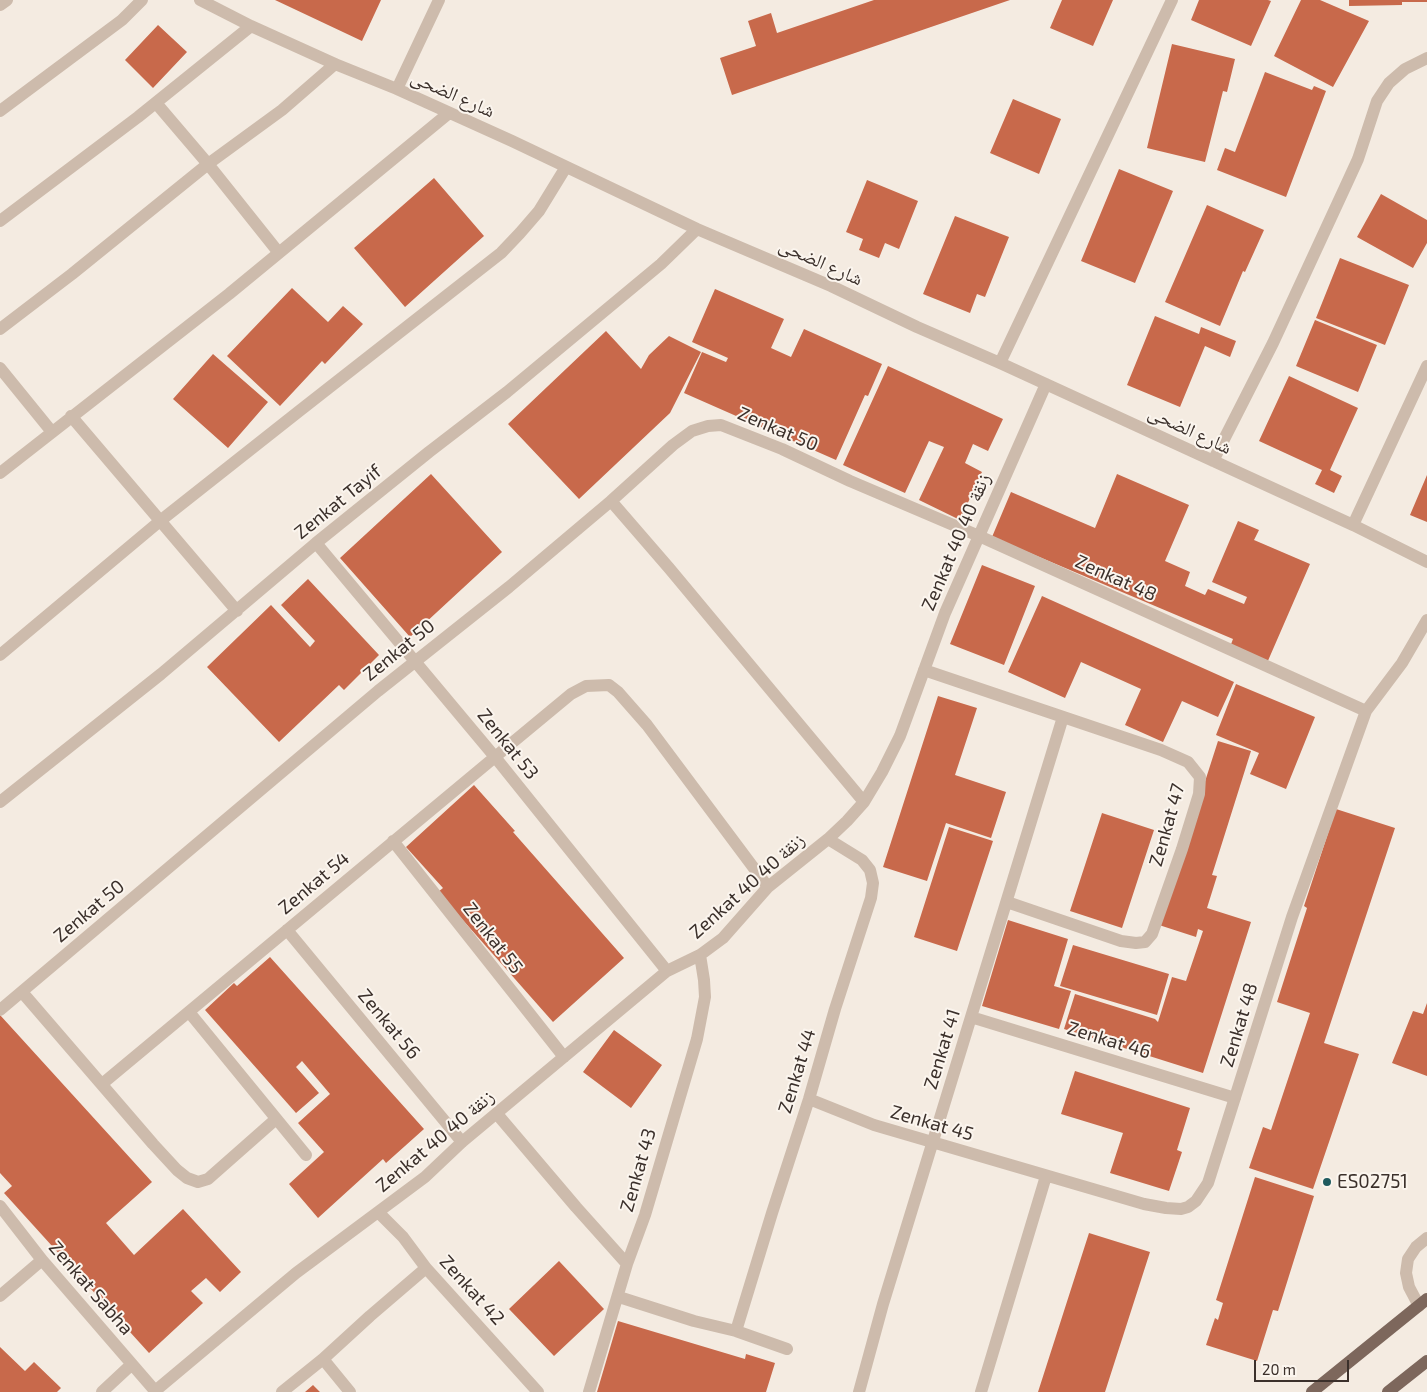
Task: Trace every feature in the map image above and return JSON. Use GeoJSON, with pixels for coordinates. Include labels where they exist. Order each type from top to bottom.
{"type":"FeatureCollection","features":[{"type":"Feature","properties":{"kind":"main road"},"geometry":{"type":"LineString","coordinates":[[1312,1392],[1423,1302]]}},
{"type":"Feature","properties":{"kind":"main road"},"geometry":{"type":"LineString","coordinates":[[1388,1392],[1427,1361]]}},
{"type":"Feature","properties":{"kind":"street"},"geometry":{"type":"LineString","coordinates":[[0,5],[7,0]]}},
{"type":"Feature","properties":{"kind":"street"},"geometry":{"type":"LineString","coordinates":[[0,111],[122,20],[142,0]]}},
{"type":"Feature","properties":{"kind":"street","name":"شارع الضحى"},"geometry":{"type":"LineString","coordinates":[[200,0],[252,26],[335,64],[397,89],[697,229],[831,286],[917,327],[1046,384],[1286,496],[1353,525],[1427,562]]}},
{"type":"Feature","properties":{"kind":"street"},"geometry":{"type":"LineString","coordinates":[[397,89],[438,0]]}},
{"type":"Feature","properties":{"kind":"street"},"geometry":{"type":"LineString","coordinates":[[1000,363],[1172,0]]}},
{"type":"Feature","properties":{"kind":"street"},"geometry":{"type":"LineString","coordinates":[[0,221],[156,103],[252,26]]}},
{"type":"Feature","properties":{"kind":"street"},"geometry":{"type":"LineString","coordinates":[[1213,461],[1273,343],[1358,159],[1377,101],[1389,83],[1405,68],[1427,58]]}},
{"type":"Feature","properties":{"kind":"street"},"geometry":{"type":"LineString","coordinates":[[0,329],[72,274],[208,164],[282,110],[335,64]]}},
{"type":"Feature","properties":{"kind":"street"},"geometry":{"type":"LineString","coordinates":[[156,103],[208,164],[279,253]]}},
{"type":"Feature","properties":{"kind":"street"},"geometry":{"type":"LineString","coordinates":[[0,473],[228,294],[449,113]]}},
{"type":"Feature","properties":{"kind":"street"},"geometry":{"type":"LineString","coordinates":[[0,655],[160,521],[501,253],[538,210],[566,167]]}},
{"type":"Feature","properties":{"kind":"street","name":"Zenkat Tayif"},"geometry":{"type":"LineString","coordinates":[[0,802],[162,674],[316,543],[515,386],[661,264],[697,229]]}},
{"type":"Feature","properties":{"kind":"street"},"geometry":{"type":"LineString","coordinates":[[1353,525],[1427,366]]}},
{"type":"Feature","properties":{"kind":"street"},"geometry":{"type":"LineString","coordinates":[[0,368],[52,432]]}},
{"type":"Feature","properties":{"kind":"street","name":"Zenkat 40 زنقة 40"},"geometry":{"type":"LineString","coordinates":[[155,1391],[296,1273],[425,1177],[462,1142],[667,971],[700,955],[723,938],[768,887],[828,839],[864,802],[900,736],[945,613],[1046,384]]}},
{"type":"Feature","properties":{"kind":"street"},"geometry":{"type":"LineString","coordinates":[[71,416],[237,611]]}},
{"type":"Feature","properties":{"kind":"street","name":"Zenkat 50"},"geometry":{"type":"LineString","coordinates":[[0,1010],[415,661],[510,587],[673,445],[692,431],[708,426],[721,425],[850,481]]}},
{"type":"Feature","properties":{"kind":"street","name":"Zenkat 48"},"geometry":{"type":"LineString","coordinates":[[850,481],[979,536],[1366,711]]}},
{"type":"Feature","properties":{"kind":"street"},"geometry":{"type":"LineString","coordinates":[[611,501],[676,576],[864,802]]}},
{"type":"Feature","properties":{"kind":"street","name":"Zenkat 53"},"geometry":{"type":"LineString","coordinates":[[316,543],[495,757],[667,971]]}},
{"type":"Feature","properties":{"kind":"street","name":"Zenkat 48"},"geometry":{"type":"LineString","coordinates":[[1046,1176],[1144,1204],[1166,1208],[1188,1207],[1196,1201],[1208,1182],[1292,917],[1366,711],[1402,663],[1427,620]]}},
{"type":"Feature","properties":{"kind":"street","name":"Zenkat 47"},"geometry":{"type":"LineString","coordinates":[[924,670],[1161,750],[1188,762],[1200,777],[1199,794],[1152,934],[1144,942],[1121,941],[1007,902]]}},
{"type":"Feature","properties":{"kind":"street","name":"Zenkat 54"},"geometry":{"type":"LineString","coordinates":[[102,1084],[571,694],[586,686],[609,685],[618,692],[647,724],[768,887]]}},
{"type":"Feature","properties":{"kind":"street","name":"Zenkat 41"},"geometry":{"type":"LineString","coordinates":[[859,1392],[883,1304],[1063,717]]}},
{"type":"Feature","properties":{"kind":"street","name":"Zenkat 44"},"geometry":{"type":"LineString","coordinates":[[736,1331],[871,898],[873,883],[870,870],[862,860],[828,839]]}},
{"type":"Feature","properties":{"kind":"street","name":"Zenkat 55"},"geometry":{"type":"LineString","coordinates":[[393,841],[564,1057]]}},
{"type":"Feature","properties":{"kind":"street","name":"Zenkat 56"},"geometry":{"type":"LineString","coordinates":[[287,930],[462,1142]]}},
{"type":"Feature","properties":{"kind":"street","name":"Zenkat 43"},"geometry":{"type":"LineString","coordinates":[[589,1392],[619,1297],[627,1264],[645,1215],[682,1083],[697,1039],[705,997],[700,955]]}},
{"type":"Feature","properties":{"kind":"street"},"geometry":{"type":"LineString","coordinates":[[22,992],[177,1170],[187,1178],[198,1182],[208,1179],[276,1120]]}},
{"type":"Feature","properties":{"kind":"street"},"geometry":{"type":"LineString","coordinates":[[188,1012],[306,1155]]}},
{"type":"Feature","properties":{"kind":"street","name":"Zenkat 46"},"geometry":{"type":"LineString","coordinates":[[972,1017],[1235,1098]]}},
{"type":"Feature","properties":{"kind":"street","name":"Zenkat 45"},"geometry":{"type":"LineString","coordinates":[[809,1100],[874,1125],[1046,1176]]}},
{"type":"Feature","properties":{"kind":"street"},"geometry":{"type":"LineString","coordinates":[[497,1114],[627,1264]]}},
{"type":"Feature","properties":{"kind":"street"},"geometry":{"type":"LineString","coordinates":[[981,1392],[1046,1176]]}},
{"type":"Feature","properties":{"kind":"street","name":"Zenkat Sabha"},"geometry":{"type":"LineString","coordinates":[[0,1206],[42,1260],[155,1391]]}},
{"type":"Feature","properties":{"kind":"street","name":"Zenkat 42"},"geometry":{"type":"LineString","coordinates":[[379,1213],[403,1237],[426,1268],[538,1392]]}},
{"type":"Feature","properties":{"kind":"street"},"geometry":{"type":"LineString","coordinates":[[1423,1302],[1409,1287],[1406,1273],[1408,1259],[1416,1247],[1427,1238]]}},
{"type":"Feature","properties":{"kind":"street"},"geometry":{"type":"LineString","coordinates":[[0,1296],[42,1260]]}},
{"type":"Feature","properties":{"kind":"street"},"geometry":{"type":"LineString","coordinates":[[282,1392],[426,1268]]}},
{"type":"Feature","properties":{"kind":"street"},"geometry":{"type":"LineString","coordinates":[[619,1297],[694,1321],[736,1331],[787,1349]]}},
{"type":"Feature","properties":{"kind":"street"},"geometry":{"type":"LineString","coordinates":[[322,1359],[350,1392]]}},
{"type":"Feature","properties":{"kind":"street"},"geometry":{"type":"LineString","coordinates":[[102,1392],[132,1364]]}},
{"type":"Feature","properties":{"kind":"building"},"geometry":{"type":"Polygon","coordinates":[[[275,0],[381,0],[362,41],[275,0]]]}},
{"type":"Feature","properties":{"kind":"building"},"geometry":{"type":"Polygon","coordinates":[[[874,0],[1010,0],[732,95],[720,58],[756,46],[748,21],[771,13],[777,33],[874,0]]]}},
{"type":"Feature","properties":{"kind":"building"},"geometry":{"type":"Polygon","coordinates":[[[1062,0],[1113,0],[1093,46],[1050,28],[1062,0]]]}},
{"type":"Feature","properties":{"kind":"building"},"geometry":{"type":"Polygon","coordinates":[[[1199,0],[1271,1],[1251,46],[1191,20],[1199,0]]]}},
{"type":"Feature","properties":{"kind":"building"},"geometry":{"type":"Polygon","coordinates":[[[1301,0],[1320,0],[1369,21],[1333,87],[1274,56],[1301,0]]]}},
{"type":"Feature","properties":{"kind":"building"},"geometry":{"type":"Polygon","coordinates":[[[1349,0],[1427,0],[1427,2],[1402,2],[1402,5],[1349,6],[1349,0]]]}},
{"type":"Feature","properties":{"kind":"building"},"geometry":{"type":"Polygon","coordinates":[[[158,25],[187,52],[153,88],[125,60],[158,25]]]}},
{"type":"Feature","properties":{"kind":"building"},"geometry":{"type":"Polygon","coordinates":[[[1172,44],[1235,59],[1227,92],[1223,91],[1205,162],[1147,148],[1172,44]]]}},
{"type":"Feature","properties":{"kind":"building"},"geometry":{"type":"Polygon","coordinates":[[[1265,72],[1312,90],[1314,86],[1326,91],[1286,197],[1217,170],[1225,148],[1235,152],[1265,72]]]}},
{"type":"Feature","properties":{"kind":"building"},"geometry":{"type":"Polygon","coordinates":[[[1013,99],[1061,119],[1039,174],[990,153],[1013,99]]]}},
{"type":"Feature","properties":{"kind":"building"},"geometry":{"type":"Polygon","coordinates":[[[1119,169],[1173,191],[1135,283],[1081,261],[1119,169]]]}},
{"type":"Feature","properties":{"kind":"building"},"geometry":{"type":"Polygon","coordinates":[[[434,178],[484,236],[405,307],[354,248],[434,178]]]}},
{"type":"Feature","properties":{"kind":"building"},"geometry":{"type":"Polygon","coordinates":[[[867,180],[918,201],[899,249],[885,243],[879,258],[859,250],[863,239],[846,232],[867,180]]]}},
{"type":"Feature","properties":{"kind":"building"},"geometry":{"type":"Polygon","coordinates":[[[1381,194],[1427,220],[1427,243],[1413,268],[1357,237],[1381,194]]]}},
{"type":"Feature","properties":{"kind":"building"},"geometry":{"type":"Polygon","coordinates":[[[1207,205],[1264,230],[1245,272],[1243,271],[1220,326],[1165,302],[1207,205]]]}},
{"type":"Feature","properties":{"kind":"building"},"geometry":{"type":"Polygon","coordinates":[[[955,216],[1009,237],[985,297],[977,294],[970,313],[923,294],[955,216]]]}},
{"type":"Feature","properties":{"kind":"building"},"geometry":{"type":"Polygon","coordinates":[[[1340,258],[1409,285],[1385,345],[1316,318],[1340,258]]]}},
{"type":"Feature","properties":{"kind":"building"},"geometry":{"type":"Polygon","coordinates":[[[292,288],[328,322],[343,306],[363,324],[325,364],[322,361],[280,406],[227,356],[292,288]]]}},
{"type":"Feature","properties":{"kind":"building"},"geometry":{"type":"Polygon","coordinates":[[[715,289],[784,319],[771,348],[791,357],[804,329],[882,364],[868,396],[865,395],[836,460],[684,393],[702,352],[726,362],[728,358],[692,342],[715,289]]]}},
{"type":"Feature","properties":{"kind":"building"},"geometry":{"type":"Polygon","coordinates":[[[1155,316],[1199,334],[1201,327],[1236,341],[1230,357],[1205,346],[1180,407],[1127,385],[1155,316]]]}},
{"type":"Feature","properties":{"kind":"building"},"geometry":{"type":"Polygon","coordinates":[[[1315,320],[1377,345],[1358,392],[1296,366],[1315,320]]]}},
{"type":"Feature","properties":{"kind":"building"},"geometry":{"type":"Polygon","coordinates":[[[606,331],[641,369],[649,355],[669,336],[701,352],[670,413],[579,499],[508,424],[606,331]]]}},
{"type":"Feature","properties":{"kind":"building"},"geometry":{"type":"Polygon","coordinates":[[[213,354],[268,402],[228,448],[173,399],[213,354]]]}},
{"type":"Feature","properties":{"kind":"building"},"geometry":{"type":"Polygon","coordinates":[[[888,366],[1003,419],[988,451],[973,444],[965,463],[982,472],[960,520],[919,500],[944,447],[929,441],[905,493],[843,465],[888,366]]]}},
{"type":"Feature","properties":{"kind":"building"},"geometry":{"type":"Polygon","coordinates":[[[1289,376],[1358,408],[1330,470],[1342,476],[1334,493],[1315,484],[1322,470],[1259,441],[1289,376]]]}},
{"type":"Feature","properties":{"kind":"building"},"geometry":{"type":"Polygon","coordinates":[[[431,474],[502,552],[410,637],[340,558],[431,474]]]}},
{"type":"Feature","properties":{"kind":"building"},"geometry":{"type":"Polygon","coordinates":[[[1117,474],[1189,505],[1165,561],[1190,572],[1185,586],[1205,595],[1208,589],[1244,604],[1247,597],[1212,582],[1238,521],[1259,530],[1254,540],[1310,564],[1267,663],[1230,647],[1233,639],[992,537],[1011,492],[1095,528],[1117,474]]]}},
{"type":"Feature","properties":{"kind":"building"},"geometry":{"type":"Polygon","coordinates":[[[1427,475],[1427,522],[1410,515],[1427,475]]]}},
{"type":"Feature","properties":{"kind":"building"},"geometry":{"type":"Polygon","coordinates":[[[982,565],[1035,586],[1004,665],[950,644],[982,565]]]}},
{"type":"Feature","properties":{"kind":"building"},"geometry":{"type":"Polygon","coordinates":[[[308,579],[379,655],[344,690],[339,685],[279,742],[207,667],[271,605],[310,647],[315,641],[281,605],[308,579]]]}},
{"type":"Feature","properties":{"kind":"building"},"geometry":{"type":"Polygon","coordinates":[[[1042,596],[1234,682],[1218,717],[1182,701],[1163,742],[1125,725],[1141,689],[1081,662],[1065,698],[1008,672],[1042,596]]]}},
{"type":"Feature","properties":{"kind":"building"},"geometry":{"type":"Polygon","coordinates":[[[1236,684],[1315,717],[1286,789],[1250,774],[1259,753],[1216,735],[1236,684]]]}},
{"type":"Feature","properties":{"kind":"building"},"geometry":{"type":"Polygon","coordinates":[[[938,696],[977,708],[955,775],[1006,792],[991,838],[946,823],[927,881],[883,867],[938,696]]]}},
{"type":"Feature","properties":{"kind":"building"},"geometry":{"type":"Polygon","coordinates":[[[1218,741],[1251,751],[1212,875],[1217,876],[1207,908],[1251,922],[1203,1073],[1064,1029],[1075,994],[1155,1019],[1158,1022],[1172,977],[1186,981],[1203,931],[1198,929],[1196,937],[1159,925],[1218,741]]]}},
{"type":"Feature","properties":{"kind":"building"},"geometry":{"type":"Polygon","coordinates":[[[474,785],[624,958],[553,1022],[438,892],[443,888],[406,847],[474,785]]]}},
{"type":"Feature","properties":{"kind":"building"},"geometry":{"type":"Polygon","coordinates":[[[1336,809],[1395,828],[1324,1043],[1359,1054],[1313,1189],[1249,1168],[1263,1127],[1271,1130],[1310,1013],[1277,1002],[1307,908],[1304,906],[1336,809]]]}},
{"type":"Feature","properties":{"kind":"building"},"geometry":{"type":"Polygon","coordinates":[[[1102,813],[1154,830],[1122,928],[1070,911],[1102,813]]]}},
{"type":"Feature","properties":{"kind":"building"},"geometry":{"type":"Polygon","coordinates":[[[949,827],[993,841],[957,951],[914,937],[949,827]]]}},
{"type":"Feature","properties":{"kind":"building"},"geometry":{"type":"Polygon","coordinates":[[[1008,920],[1068,939],[1054,986],[1071,991],[1059,1029],[982,1006],[1008,920]]]}},
{"type":"Feature","properties":{"kind":"building"},"geometry":{"type":"Polygon","coordinates":[[[1073,945],[1169,974],[1157,1015],[1060,986],[1073,945]]]}},
{"type":"Feature","properties":{"kind":"building"},"geometry":{"type":"Polygon","coordinates":[[[270,957],[424,1129],[386,1163],[383,1159],[318,1218],[289,1184],[324,1152],[298,1123],[330,1094],[302,1061],[296,1067],[319,1093],[296,1113],[205,1010],[234,983],[237,986],[270,957]]]}},
{"type":"Feature","properties":{"kind":"building"},"geometry":{"type":"Polygon","coordinates":[[[1427,1003],[1427,1076],[1392,1063],[1413,1011],[1423,1014],[1427,1003]]]}},
{"type":"Feature","properties":{"kind":"building"},"geometry":{"type":"Polygon","coordinates":[[[0,1015],[152,1182],[106,1223],[134,1255],[183,1209],[241,1272],[220,1292],[206,1278],[191,1291],[203,1303],[149,1353],[4,1193],[12,1186],[0,1173],[0,1015]]]}},
{"type":"Feature","properties":{"kind":"building"},"geometry":{"type":"Polygon","coordinates":[[[614,1030],[662,1065],[631,1108],[583,1072],[614,1030]]]}},
{"type":"Feature","properties":{"kind":"building"},"geometry":{"type":"Polygon","coordinates":[[[1075,1071],[1190,1108],[1177,1150],[1182,1152],[1169,1191],[1110,1173],[1123,1133],[1061,1114],[1075,1071]]]}},
{"type":"Feature","properties":{"kind":"building"},"geometry":{"type":"Polygon","coordinates":[[[1255,1177],[1314,1196],[1278,1311],[1273,1310],[1257,1361],[1206,1345],[1215,1318],[1218,1320],[1223,1303],[1216,1300],[1255,1177]]]}},
{"type":"Feature","properties":{"kind":"building"},"geometry":{"type":"Polygon","coordinates":[[[1089,1233],[1150,1252],[1105,1392],[1038,1392],[1089,1233]]]}},
{"type":"Feature","properties":{"kind":"building"},"geometry":{"type":"Polygon","coordinates":[[[559,1261],[604,1309],[554,1356],[509,1309],[559,1261]]]}},
{"type":"Feature","properties":{"kind":"building"},"geometry":{"type":"Polygon","coordinates":[[[618,1321],[745,1359],[746,1354],[775,1363],[766,1392],[597,1392],[618,1321]]]}},
{"type":"Feature","properties":{"kind":"building"},"geometry":{"type":"Polygon","coordinates":[[[0,1347],[25,1371],[34,1362],[61,1388],[57,1392],[0,1392],[0,1347]]]}},
{"type":"Feature","properties":{"kind":"building"},"geometry":{"type":"Polygon","coordinates":[[[313,1385],[320,1392],[305,1392],[313,1385]]]}},
{"type":"Feature","properties":{"kind":"place","name":"ES02751"},"geometry":{"type":"Point","coordinates":[1327,1182]}}]}
